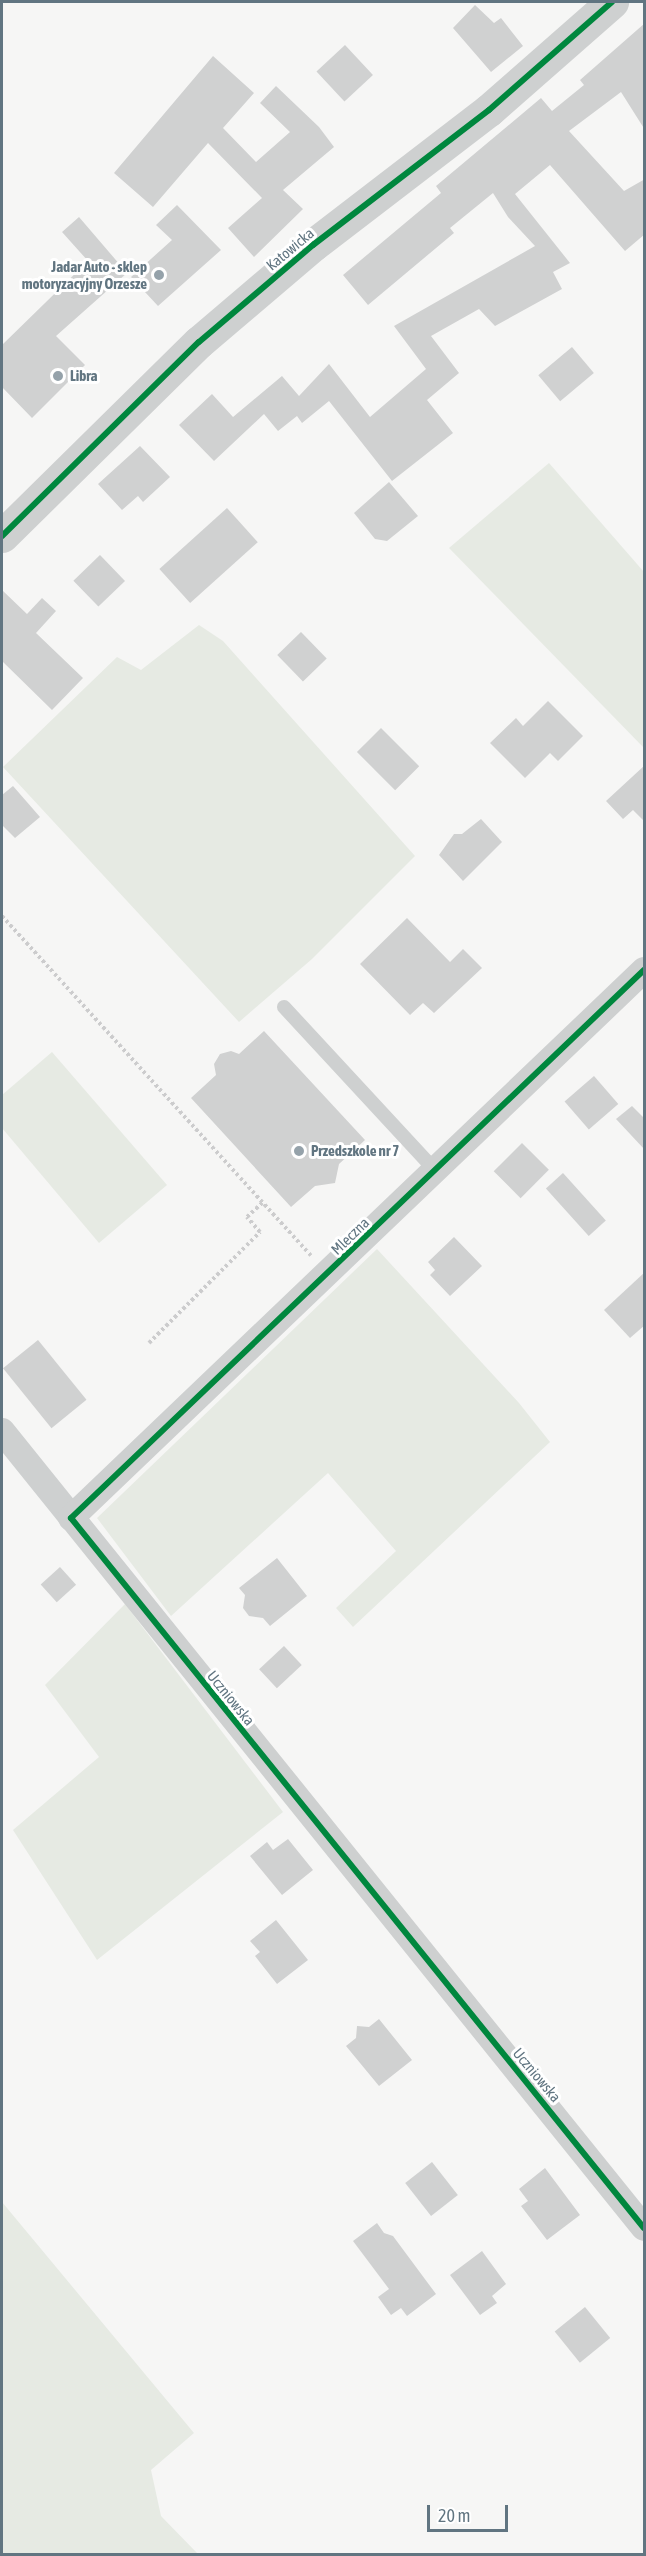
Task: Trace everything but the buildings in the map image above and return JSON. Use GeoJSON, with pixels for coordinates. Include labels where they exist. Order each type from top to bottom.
{"type":"FeatureCollection","features":[{"type":"Feature","properties":{"kind":"street","name":"Katowicka"},"geometry":{"type":"LineString","coordinates":[[6,524],[199,342],[314,245],[489,110],[612,2]]}},
{"type":"Feature","properties":{"kind":"street","name":"Mleczna"},"geometry":{"type":"LineString","coordinates":[[72,1518],[645,970]]}},
{"type":"Feature","properties":{"kind":"street","name":"Uczniowska"},"geometry":{"type":"LineString","coordinates":[[2,1431],[645,2228]]}},
{"type":"Feature","properties":{"kind":"lane"},"geometry":{"type":"LineString","coordinates":[[284,1007],[435,1170]]}},
{"type":"Feature","properties":{"kind":"path"},"geometry":{"type":"LineString","coordinates":[[2,916],[327,1274]]}},
{"type":"Feature","properties":{"kind":"path"},"geometry":{"type":"LineString","coordinates":[[149,1343],[261,1232],[247,1218],[262,1203]]}},
{"type":"Feature","properties":{"kind":"shaded area"},"geometry":{"type":"Polygon","coordinates":[[[549,463],[644,572],[644,748],[449,548],[549,463]]]}},
{"type":"Feature","properties":{"kind":"shaded area"},"geometry":{"type":"Polygon","coordinates":[[[199,625],[223,641],[415,856],[312,959],[239,1022],[3,767],[117,657],[141,670],[199,625]]]}},
{"type":"Feature","properties":{"kind":"shaded area"},"geometry":{"type":"Polygon","coordinates":[[[52,1052],[167,1185],[99,1243],[2,1128],[2,1095],[52,1052]]]}},
{"type":"Feature","properties":{"kind":"shaded area"},"geometry":{"type":"Polygon","coordinates":[[[377,1249],[519,1403],[550,1442],[353,1627],[336,1608],[396,1551],[328,1473],[171,1616],[97,1518],[377,1249]]]}},
{"type":"Feature","properties":{"kind":"shaded area"},"geometry":{"type":"Polygon","coordinates":[[[125,1604],[283,1812],[97,1960],[13,1830],[99,1757],[45,1685],[125,1604]]]}},
{"type":"Feature","properties":{"kind":"shaded area"},"geometry":{"type":"Polygon","coordinates":[[[2,2202],[194,2433],[151,2470],[161,2516],[198,2554],[2,2554],[2,2202]]]}},
{"type":"Feature","properties":{"kind":"cycle path"},"geometry":{"type":"LineString","coordinates":[[2,536],[199,342],[313,245],[489,110],[612,2]]}},
{"type":"Feature","properties":{"kind":"cycle path"},"geometry":{"type":"LineString","coordinates":[[644,970],[71,1518],[644,2228]]}},
{"type":"Feature","properties":{"kind":"place","name":"Jadar Auto - sklep motoryzacyjny Orzesze"},"geometry":{"type":"Point","coordinates":[159,275]}},
{"type":"Feature","properties":{"kind":"place","name":"Libra"},"geometry":{"type":"Point","coordinates":[58,376]}},
{"type":"Feature","properties":{"kind":"place","name":"Przedszkole nr 7"},"geometry":{"type":"Point","coordinates":[299,1151]}}]}
